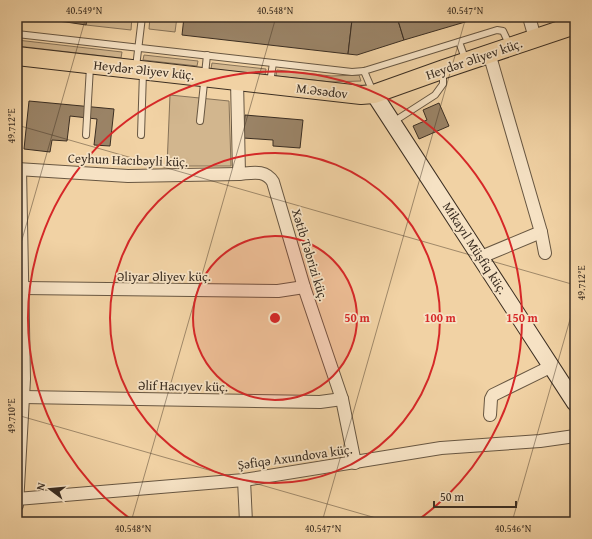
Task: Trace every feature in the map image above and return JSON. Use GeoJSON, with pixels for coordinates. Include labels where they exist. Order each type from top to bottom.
{"type":"FeatureCollection","features":[{"type":"Feature","properties":{"kind":"main road","name":"Heydər Əliyev küç."},"geometry":{"type":"LineString","coordinates":[[374,94],[444,68],[575,26]]}},
{"type":"Feature","properties":{"kind":"main road","name":"Heydər Əliyev küç."},"geometry":{"type":"LineString","coordinates":[[17,56],[270,84]]}},
{"type":"Feature","properties":{"kind":"main road","name":"M.Əsədov"},"geometry":{"type":"LineString","coordinates":[[270,84],[348,95],[374,94]]}},
{"type":"Feature","properties":{"kind":"main road","name":"Mikayıl Müşfiq küç."},"geometry":{"type":"LineString","coordinates":[[374,94],[575,403]]}},
{"type":"Feature","properties":{"kind":"street"},"geometry":{"type":"LineString","coordinates":[[529,17],[536,38]]}},
{"type":"Feature","properties":{"kind":"street"},"geometry":{"type":"LineString","coordinates":[[490,53],[545,253]]}},
{"type":"Feature","properties":{"kind":"street"},"geometry":{"type":"LineString","coordinates":[[237,81],[239,174]]}},
{"type":"Feature","properties":{"kind":"street"},"geometry":{"type":"LineString","coordinates":[[17,505],[24,397],[24,288],[19,169]]}},
{"type":"Feature","properties":{"kind":"street","name":"Ceyhun Hacıbəyli küç."},"geometry":{"type":"LineString","coordinates":[[19,169],[128,176],[239,174]]}},
{"type":"Feature","properties":{"kind":"street","name":"Xətib Təbrizi küç."},"geometry":{"type":"LineString","coordinates":[[239,174],[264,174],[270,177],[273,182],[304,287],[342,399],[355,462]]}},
{"type":"Feature","properties":{"kind":"street"},"geometry":{"type":"LineString","coordinates":[[481,258],[540,232]]}},
{"type":"Feature","properties":{"kind":"street","name":"Əliyar Əliyev küç."},"geometry":{"type":"LineString","coordinates":[[24,288],[278,290],[304,287]]}},
{"type":"Feature","properties":{"kind":"street"},"geometry":{"type":"LineString","coordinates":[[490,415],[490,399],[493,395],[552,366]]}},
{"type":"Feature","properties":{"kind":"street","name":"Əlif Hacıyev küç."},"geometry":{"type":"LineString","coordinates":[[24,397],[320,402],[342,399]]}},
{"type":"Feature","properties":{"kind":"street","name":"Şəfiqə Axundova küç."},"geometry":{"type":"LineString","coordinates":[[17,499],[244,480],[441,448],[540,441],[575,436]]}},
{"type":"Feature","properties":{"kind":"street"},"geometry":{"type":"LineString","coordinates":[[244,480],[246,522]]}},
{"type":"Feature","properties":{"kind":"lane"},"geometry":{"type":"LineString","coordinates":[[141,135],[139,47],[142,17]]}},
{"type":"Feature","properties":{"kind":"lane"},"geometry":{"type":"LineString","coordinates":[[17,34],[338,71],[364,71],[500,30],[503,31],[510,47]]}},
{"type":"Feature","properties":{"kind":"lane"},"geometry":{"type":"LineString","coordinates":[[459,42],[466,61]]}},
{"type":"Feature","properties":{"kind":"lane"},"geometry":{"type":"LineString","coordinates":[[200,121],[207,55]]}},
{"type":"Feature","properties":{"kind":"lane"},"geometry":{"type":"LineString","coordinates":[[270,84],[272,63]]}},
{"type":"Feature","properties":{"kind":"lane"},"geometry":{"type":"LineString","coordinates":[[86,135],[90,64]]}},
{"type":"Feature","properties":{"kind":"lane"},"geometry":{"type":"LineString","coordinates":[[393,122],[435,95],[443,84],[444,68]]}},
{"type":"Feature","properties":{"kind":"lane"},"geometry":{"type":"LineString","coordinates":[[364,71],[374,94]]}},
{"type":"Feature","properties":{"kind":"shaded area"},"geometry":{"type":"Polygon","coordinates":[[[87,17],[132,17],[131,30],[86,25],[87,17]]]}},
{"type":"Feature","properties":{"kind":"shaded area"},"geometry":{"type":"Polygon","coordinates":[[[150,17],[177,17],[175,32],[149,29],[150,17]]]}},
{"type":"Feature","properties":{"kind":"shaded area"},"geometry":{"type":"Polygon","coordinates":[[[17,40],[122,52],[121,58],[17,46],[17,40]]]}},
{"type":"Feature","properties":{"kind":"shaded area"},"geometry":{"type":"Polygon","coordinates":[[[144,55],[198,61],[197,66],[143,60],[144,55]]]}},
{"type":"Feature","properties":{"kind":"shaded area"},"geometry":{"type":"Polygon","coordinates":[[[212,63],[266,69],[265,75],[211,69],[212,63]]]}},
{"type":"Feature","properties":{"kind":"shaded area"},"geometry":{"type":"Polygon","coordinates":[[[277,70],[331,76],[359,75],[361,81],[331,82],[276,76],[277,70]]]}},
{"type":"Feature","properties":{"kind":"shaded area"},"geometry":{"type":"Polygon","coordinates":[[[170,95],[229,101],[231,166],[167,166],[170,95]]]}},
{"type":"Feature","properties":{"kind":"building"},"geometry":{"type":"Polygon","coordinates":[[[19,17],[67,17],[66,22],[19,17]]]}},
{"type":"Feature","properties":{"kind":"building"},"geometry":{"type":"Polygon","coordinates":[[[67,17],[87,17],[86,25],[66,22],[67,17]]]}},
{"type":"Feature","properties":{"kind":"building"},"geometry":{"type":"Polygon","coordinates":[[[184,17],[326,17],[352,20],[348,54],[182,35],[184,17]]]}},
{"type":"Feature","properties":{"kind":"building"},"geometry":{"type":"Polygon","coordinates":[[[365,17],[397,17],[404,40],[357,55],[348,54],[352,20],[365,17]]]}},
{"type":"Feature","properties":{"kind":"building"},"geometry":{"type":"Polygon","coordinates":[[[397,17],[482,17],[404,40],[397,17]]]}},
{"type":"Feature","properties":{"kind":"building"},"geometry":{"type":"Polygon","coordinates":[[[29,101],[114,109],[110,146],[94,145],[97,119],[70,116],[67,141],[52,140],[50,152],[24,149],[29,101]]]}},
{"type":"Feature","properties":{"kind":"building"},"geometry":{"type":"Polygon","coordinates":[[[439,103],[449,126],[419,139],[413,126],[427,120],[423,110],[439,103]]]}},
{"type":"Feature","properties":{"kind":"building"},"geometry":{"type":"Polygon","coordinates":[[[245,115],[303,120],[300,148],[273,146],[273,140],[243,138],[245,115]]]}}]}
